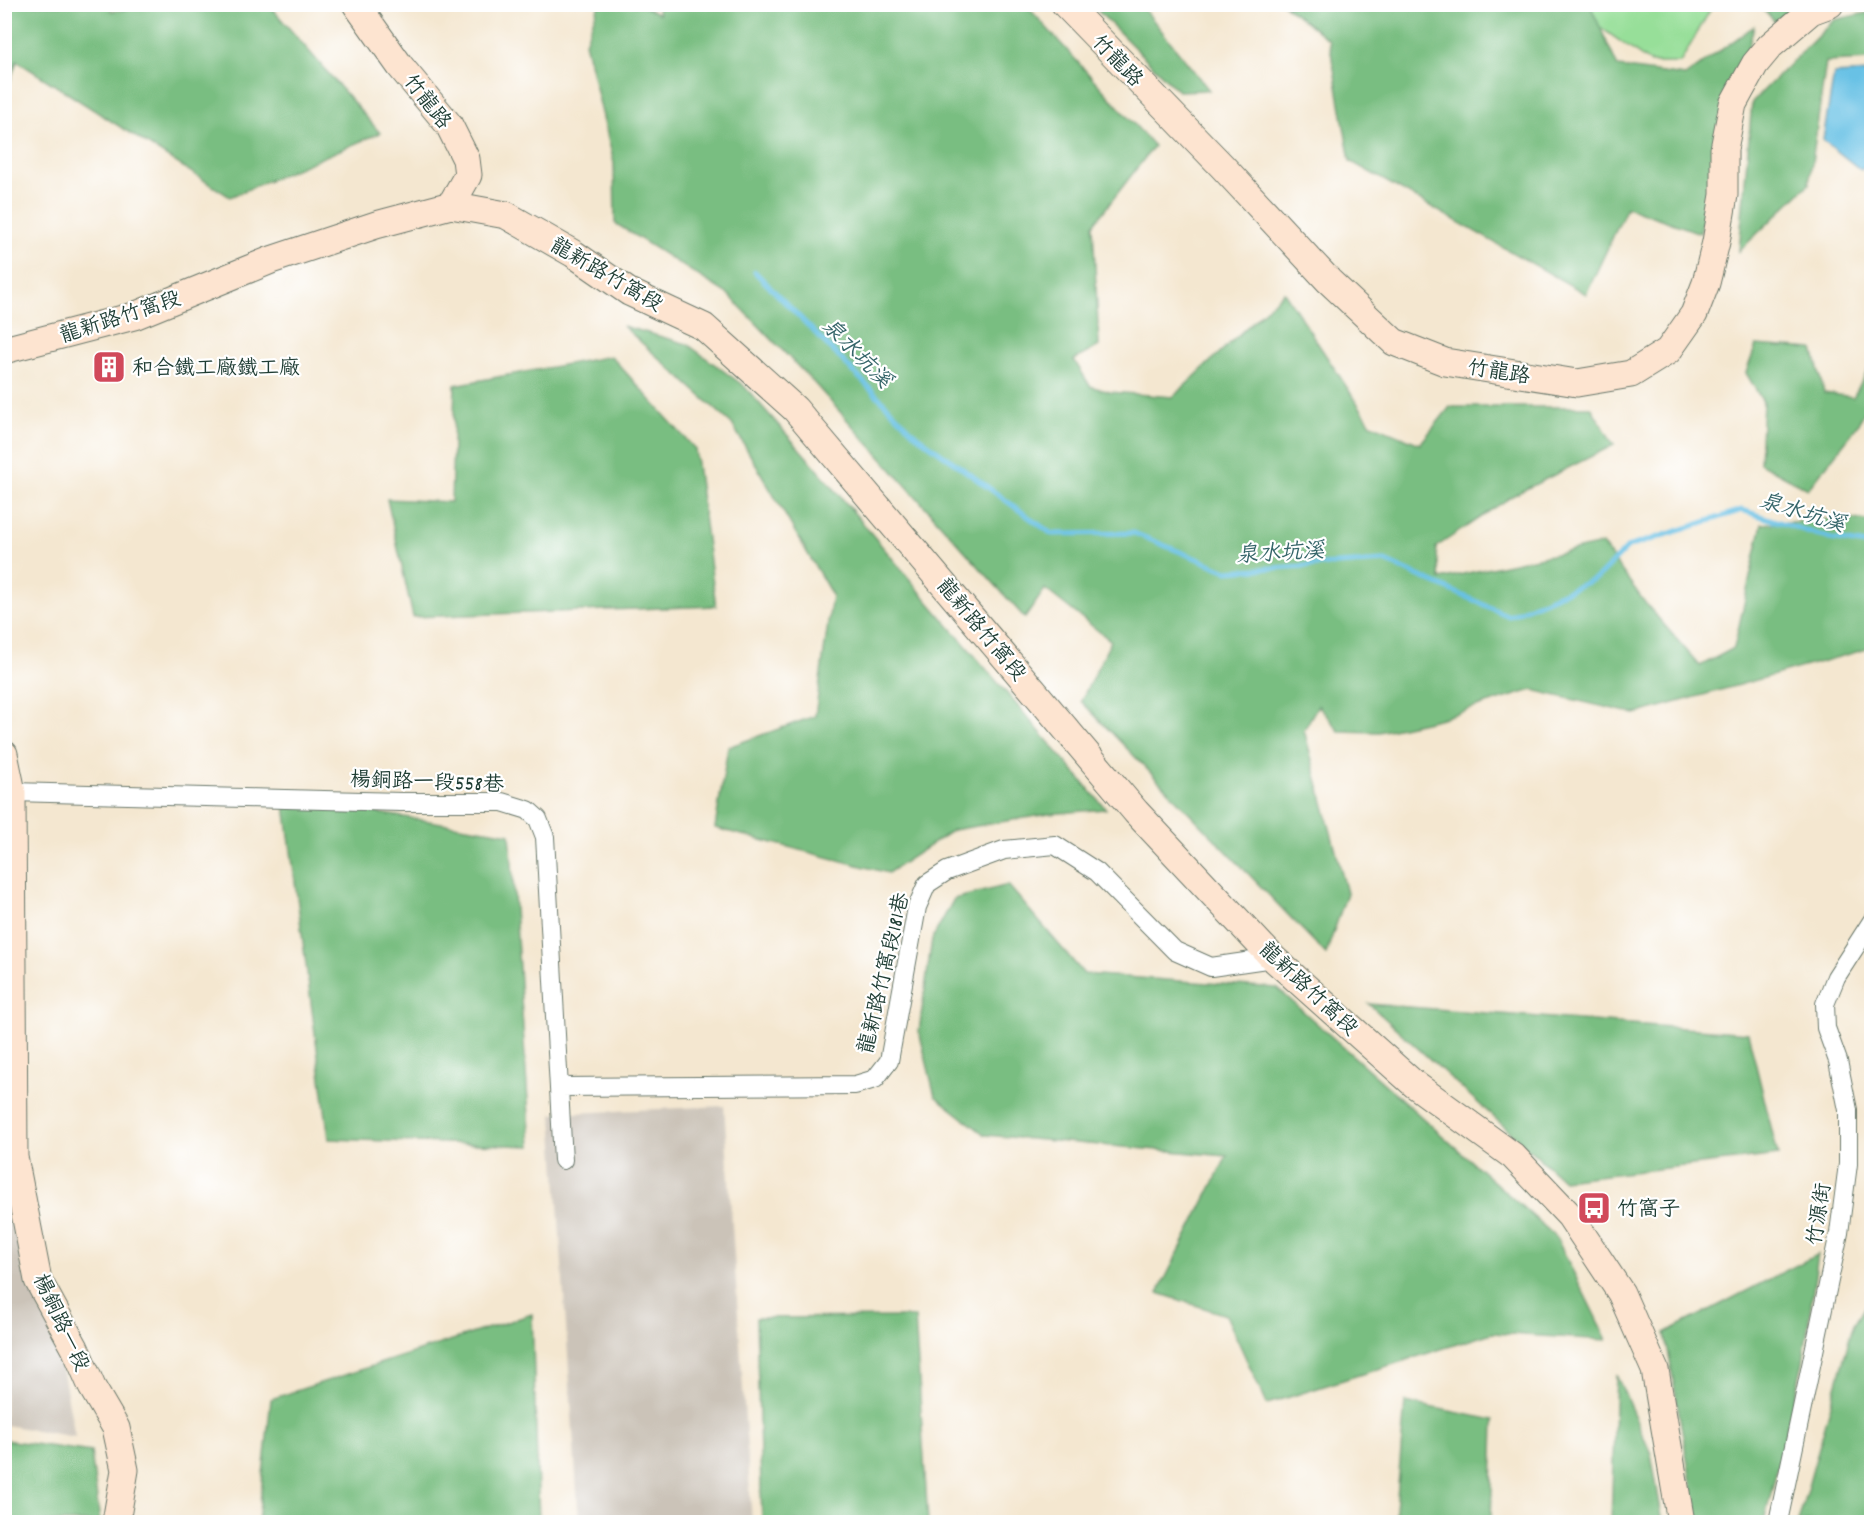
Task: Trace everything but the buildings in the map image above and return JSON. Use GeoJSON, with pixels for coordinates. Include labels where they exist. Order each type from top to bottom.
{"type":"FeatureCollection","features":[{"type":"Feature","properties":{"kind":"street","name":"竹龍路"},"geometry":{"type":"LineString","coordinates":[[356,4],[400,66],[449,125],[466,159],[468,175],[451,205]]}},
{"type":"Feature","properties":{"kind":"street","name":"竹龍路"},"geometry":{"type":"LineString","coordinates":[[1065,4],[1222,166],[1329,281],[1394,342],[1445,363],[1576,383],[1631,374],[1668,351],[1694,314],[1706,283],[1716,242],[1724,195],[1724,149],[1733,104],[1755,64],[1770,46],[1811,11],[1830,4]]}},
{"type":"Feature","properties":{"kind":"street","name":"龍新路竹窩段"},"geometry":{"type":"LineString","coordinates":[[4,350],[134,316],[271,260],[376,225],[451,205],[506,215],[574,254],[629,292],[704,327],[795,409],[1136,812],[1273,958],[1414,1084],[1513,1156],[1569,1216],[1621,1293],[1655,1370],[1681,1522]]}},
{"type":"Feature","properties":{"kind":"street","name":"楊銅路一段"},"geometry":{"type":"LineString","coordinates":[[4,754],[8,794],[14,1157],[38,1280],[75,1348],[92,1387],[116,1428],[126,1470],[116,1522]]}},
{"type":"Feature","properties":{"kind":"street","name":"楊銅路一段558巷"},"geometry":{"type":"LineString","coordinates":[[8,794],[502,802],[528,810],[538,819],[545,837],[563,1160]]}},
{"type":"Feature","properties":{"kind":"street","name":"龍新路竹窩段181巷"},"geometry":{"type":"LineString","coordinates":[[559,1087],[855,1084],[875,1079],[889,1061],[917,907],[927,884],[947,871],[1004,850],[1055,845],[1097,872],[1175,951],[1211,967],[1273,958]]}},
{"type":"Feature","properties":{"kind":"street","name":"竹源街"},"geometry":{"type":"LineString","coordinates":[[1778,1522],[1839,1233],[1848,1164],[1848,1110],[1838,1061],[1826,1028],[1825,1004],[1836,977],[1872,921]]}},
{"type":"Feature","properties":{"kind":"shaded area"},"geometry":{"type":"Polygon","coordinates":[[[5,1061],[75,1437],[5,1425],[5,1061]]]}},
{"type":"Feature","properties":{"kind":"shaded area"},"geometry":{"type":"Polygon","coordinates":[[[724,1106],[752,1522],[579,1522],[552,1114],[724,1106]]]}},
{"type":"Feature","properties":{"kind":"green space"},"geometry":{"type":"Polygon","coordinates":[[[184,4],[269,5],[380,133],[230,197],[17,61],[5,96],[5,5],[111,5],[111,11],[184,4]]]}},
{"type":"Feature","properties":{"kind":"green space"},"geometry":{"type":"Polygon","coordinates":[[[1573,4],[1713,5],[1680,63],[1651,63],[1573,8],[1573,4]]]}},
{"type":"Feature","properties":{"kind":"green space"},"geometry":{"type":"Polygon","coordinates":[[[599,5],[641,5],[659,14],[657,5],[1026,5],[1154,146],[1093,225],[1099,346],[1074,360],[1090,386],[1110,392],[1173,397],[1284,292],[1371,424],[1420,444],[1450,407],[1591,407],[1614,445],[1514,495],[1436,547],[1440,579],[1602,544],[1646,604],[1700,666],[1734,648],[1762,524],[1848,518],[1871,522],[1871,648],[1635,714],[1532,690],[1438,719],[1379,732],[1339,731],[1318,705],[1304,730],[1347,893],[1326,954],[1081,701],[1111,641],[1045,589],[1025,618],[814,383],[729,295],[615,223],[614,163],[585,42],[599,5]]]}},
{"type":"Feature","properties":{"kind":"green space"},"geometry":{"type":"Polygon","coordinates":[[[1092,5],[1141,5],[1209,90],[1178,91],[1092,5]]]}},
{"type":"Feature","properties":{"kind":"green space"},"geometry":{"type":"Polygon","coordinates":[[[1284,5],[1590,5],[1618,67],[1685,76],[1754,26],[1700,233],[1627,207],[1586,294],[1350,161],[1329,40],[1284,5]]]}},
{"type":"Feature","properties":{"kind":"green space"},"geometry":{"type":"Polygon","coordinates":[[[1760,5],[1804,5],[1775,22],[1760,5]]]}},
{"type":"Feature","properties":{"kind":"green space"},"geometry":{"type":"Polygon","coordinates":[[[1871,12],[1871,60],[1826,62],[1809,184],[1739,251],[1752,102],[1834,20],[1871,12]]]}},
{"type":"Feature","properties":{"kind":"green space"},"geometry":{"type":"Polygon","coordinates":[[[623,326],[687,344],[744,386],[820,472],[1106,809],[1049,814],[953,830],[888,873],[715,828],[728,747],[815,716],[832,595],[732,424],[623,326]]]}},
{"type":"Feature","properties":{"kind":"green space"},"geometry":{"type":"Polygon","coordinates":[[[1756,345],[1813,349],[1824,393],[1853,397],[1871,365],[1871,402],[1852,433],[1808,489],[1760,463],[1763,402],[1746,373],[1756,345]]]}},
{"type":"Feature","properties":{"kind":"green space"},"geometry":{"type":"Polygon","coordinates":[[[611,356],[695,449],[716,606],[413,617],[387,499],[451,502],[455,385],[611,356]]]}},
{"type":"Feature","properties":{"kind":"green space"},"geometry":{"type":"Polygon","coordinates":[[[284,798],[510,834],[531,1146],[329,1139],[284,798]]]}},
{"type":"Feature","properties":{"kind":"green space"},"geometry":{"type":"Polygon","coordinates":[[[1008,885],[1084,974],[1277,988],[1556,1237],[1607,1340],[1492,1333],[1267,1404],[1226,1315],[1158,1293],[1227,1156],[985,1135],[935,1096],[919,1031],[932,939],[954,899],[1008,885]]]}},
{"type":"Feature","properties":{"kind":"green space"},"geometry":{"type":"Polygon","coordinates":[[[1369,1004],[1748,1033],[1778,1155],[1563,1180],[1369,1004]]]}},
{"type":"Feature","properties":{"kind":"green space"},"geometry":{"type":"Polygon","coordinates":[[[1818,1254],[1803,1362],[1764,1522],[1698,1522],[1665,1333],[1818,1254]]]}},
{"type":"Feature","properties":{"kind":"green space"},"geometry":{"type":"Polygon","coordinates":[[[1871,1297],[1871,1505],[1865,1522],[1798,1522],[1853,1326],[1871,1297]]]}},
{"type":"Feature","properties":{"kind":"green space"},"geometry":{"type":"Polygon","coordinates":[[[532,1314],[539,1522],[258,1522],[271,1399],[532,1314]]]}},
{"type":"Feature","properties":{"kind":"green space"},"geometry":{"type":"Polygon","coordinates":[[[915,1317],[928,1522],[762,1522],[756,1318],[915,1317]]]}},
{"type":"Feature","properties":{"kind":"green space"},"geometry":{"type":"Polygon","coordinates":[[[1616,1374],[1651,1454],[1663,1522],[1611,1522],[1616,1374]]]}},
{"type":"Feature","properties":{"kind":"green space"},"geometry":{"type":"Polygon","coordinates":[[[1405,1402],[1494,1420],[1491,1522],[1395,1522],[1405,1402]]]}},
{"type":"Feature","properties":{"kind":"green space"},"geometry":{"type":"Polygon","coordinates":[[[5,1440],[91,1452],[100,1522],[5,1522],[5,1440]]]}},
{"type":"Feature","properties":{"kind":"water"},"geometry":{"type":"Polygon","coordinates":[[[1871,72],[1871,159],[1861,170],[1823,140],[1834,74],[1871,72]]]}},
{"type":"Feature","properties":{"kind":"waterway","name":"泉水坑溪"},"geometry":{"type":"LineString","coordinates":[[755,272],[916,435],[1052,534],[1134,533],[1227,571],[1385,561],[1509,616],[1597,578],[1628,547],[1742,510],[1831,539],[1872,546]]}},
{"type":"Feature","properties":{"kind":"place","name":"和合鐵工廠鐵工廠"},"geometry":{"type":"Point","coordinates":[109,367]}},
{"type":"Feature","properties":{"kind":"place","name":"竹窩子"},"geometry":{"type":"Point","coordinates":[1594,1208]}}]}
